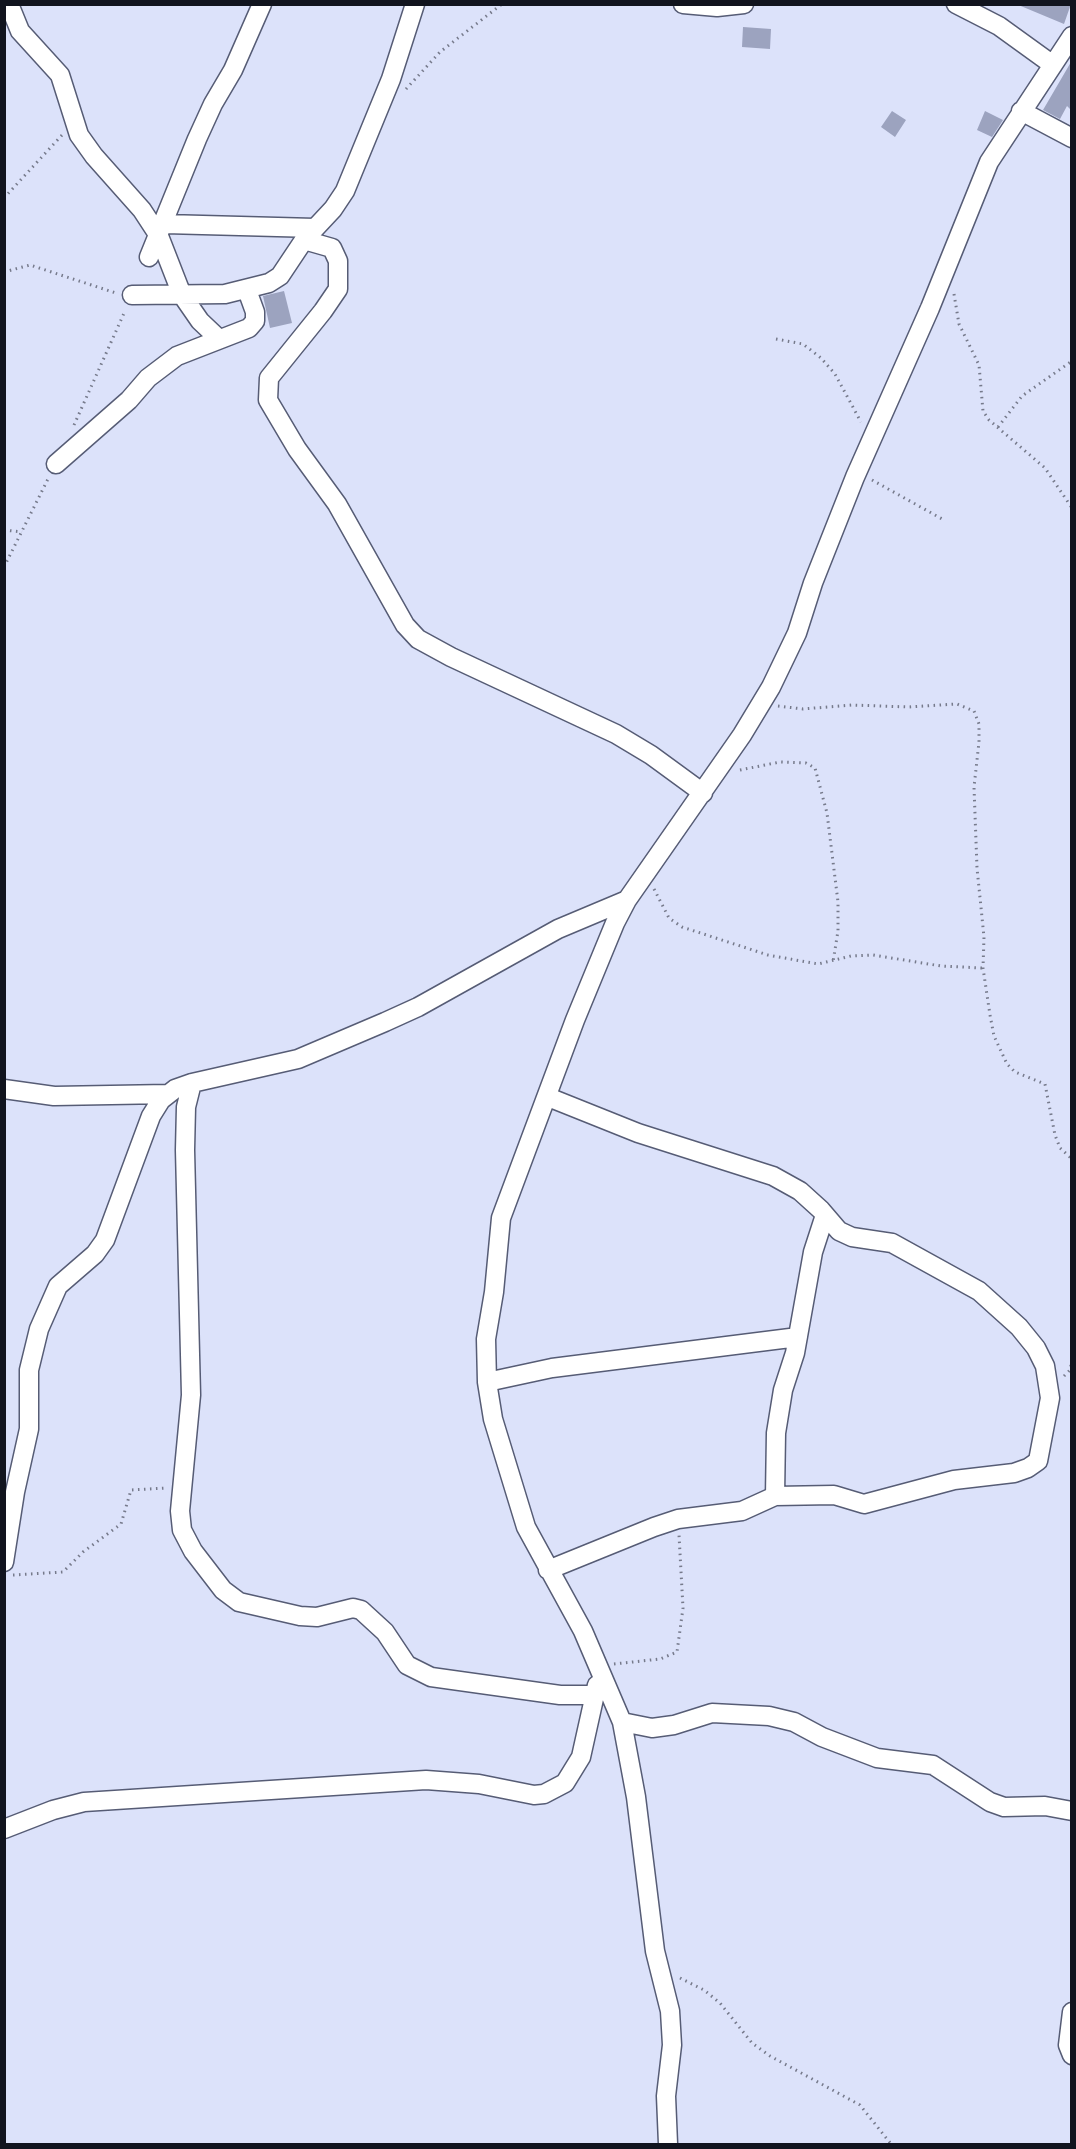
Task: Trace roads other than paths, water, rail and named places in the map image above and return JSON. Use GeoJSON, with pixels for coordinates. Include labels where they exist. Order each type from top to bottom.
{"type":"FeatureCollection","features":[{"type":"Feature","properties":{"kind":"street"},"geometry":{"type":"LineString","coordinates":[[9,4],[20,31],[60,75],[74,122],[94,156],[141,210],[162,230],[182,295],[200,321],[219,339]]}},
{"type":"Feature","properties":{"kind":"street"},"geometry":{"type":"LineString","coordinates":[[149,257],[162,230],[197,139],[213,104],[233,70],[262,4]]}},
{"type":"Feature","properties":{"kind":"street"},"geometry":{"type":"LineString","coordinates":[[132,295],[225,294],[269,284],[280,276],[345,191],[378,110],[416,4]]}},
{"type":"Feature","properties":{"kind":"street"},"geometry":{"type":"LineString","coordinates":[[683,4],[717,7],[744,4]]}},
{"type":"Feature","properties":{"kind":"street"},"geometry":{"type":"LineString","coordinates":[[956,4],[999,26],[1053,65]]}},
{"type":"Feature","properties":{"kind":"street"},"geometry":{"type":"LineString","coordinates":[[668,2145],[666,2096],[672,2045],[671,2020],[659,1968],[636,1797],[622,1722],[583,1631],[526,1527],[498,1442],[487,1382],[486,1339],[494,1292],[501,1218],[508,1193],[548,1097],[603,949],[627,900],[703,793],[762,702],[797,633],[813,584],[857,472],[947,266],[989,162],[1020,111],[1071,36]]}},
{"type":"Feature","properties":{"kind":"street"},"geometry":{"type":"LineString","coordinates":[[1020,111],[1071,138]]}},
{"type":"Feature","properties":{"kind":"street"},"geometry":{"type":"LineString","coordinates":[[162,230],[310,234],[332,248],[338,261],[338,289],[269,378],[268,399],[297,449],[337,504],[405,625],[418,639],[451,657],[616,734],[651,755],[703,793]]}},
{"type":"Feature","properties":{"kind":"street"},"geometry":{"type":"LineString","coordinates":[[56,464],[177,356],[249,328],[255,321],[255,312],[248,290]]}},
{"type":"Feature","properties":{"kind":"street"},"geometry":{"type":"LineString","coordinates":[[4,1562],[15,1492],[29,1429],[29,1370],[39,1329],[58,1286],[101,1247],[155,1107],[168,1094],[192,1083],[298,1059],[418,1007],[558,929],[627,900]]}},
{"type":"Feature","properties":{"kind":"street"},"geometry":{"type":"LineString","coordinates":[[192,1083],[186,1107],[185,1150],[191,1395],[188,1441],[181,1488],[182,1530],[193,1551],[222,1590],[239,1602],[300,1616],[317,1617],[353,1608],[361,1610],[385,1632],[407,1665],[431,1677],[560,1695],[596,1695]]}},
{"type":"Feature","properties":{"kind":"street"},"geometry":{"type":"LineString","coordinates":[[4,1089],[54,1096],[168,1094]]}},
{"type":"Feature","properties":{"kind":"street"},"geometry":{"type":"LineString","coordinates":[[548,1097],[638,1133],[773,1176],[800,1191],[839,1231],[852,1237],[891,1243],[979,1291],[1019,1327],[1036,1348],[1050,1386],[1038,1461],[1028,1468],[1014,1473],[954,1480],[883,1501],[864,1504],[834,1495],[775,1496],[742,1511],[678,1519],[605,1545],[549,1570]]}},
{"type":"Feature","properties":{"kind":"street"},"geometry":{"type":"LineString","coordinates":[[775,1496],[776,1433],[783,1390],[798,1337],[813,1252],[825,1215]]}},
{"type":"Feature","properties":{"kind":"street"},"geometry":{"type":"LineString","coordinates":[[487,1382],[552,1368],[798,1337]]}},
{"type":"Feature","properties":{"kind":"street"},"geometry":{"type":"LineString","coordinates":[[4,1829],[53,1810],[84,1802],[404,1781],[426,1780],[479,1784],[534,1795],[544,1794],[566,1783],[581,1757],[596,1695],[597,1665]]}},
{"type":"Feature","properties":{"kind":"street"},"geometry":{"type":"LineString","coordinates":[[622,1722],[660,1727],[712,1713],[769,1716],[794,1722],[822,1737],[878,1758],[933,1765],[990,1802],[1004,1807],[1045,1806],[1071,1811]]}},
{"type":"Feature","properties":{"kind":"street"},"geometry":{"type":"LineString","coordinates":[[1071,2012],[1068,2046],[1071,2055]]}}]}
